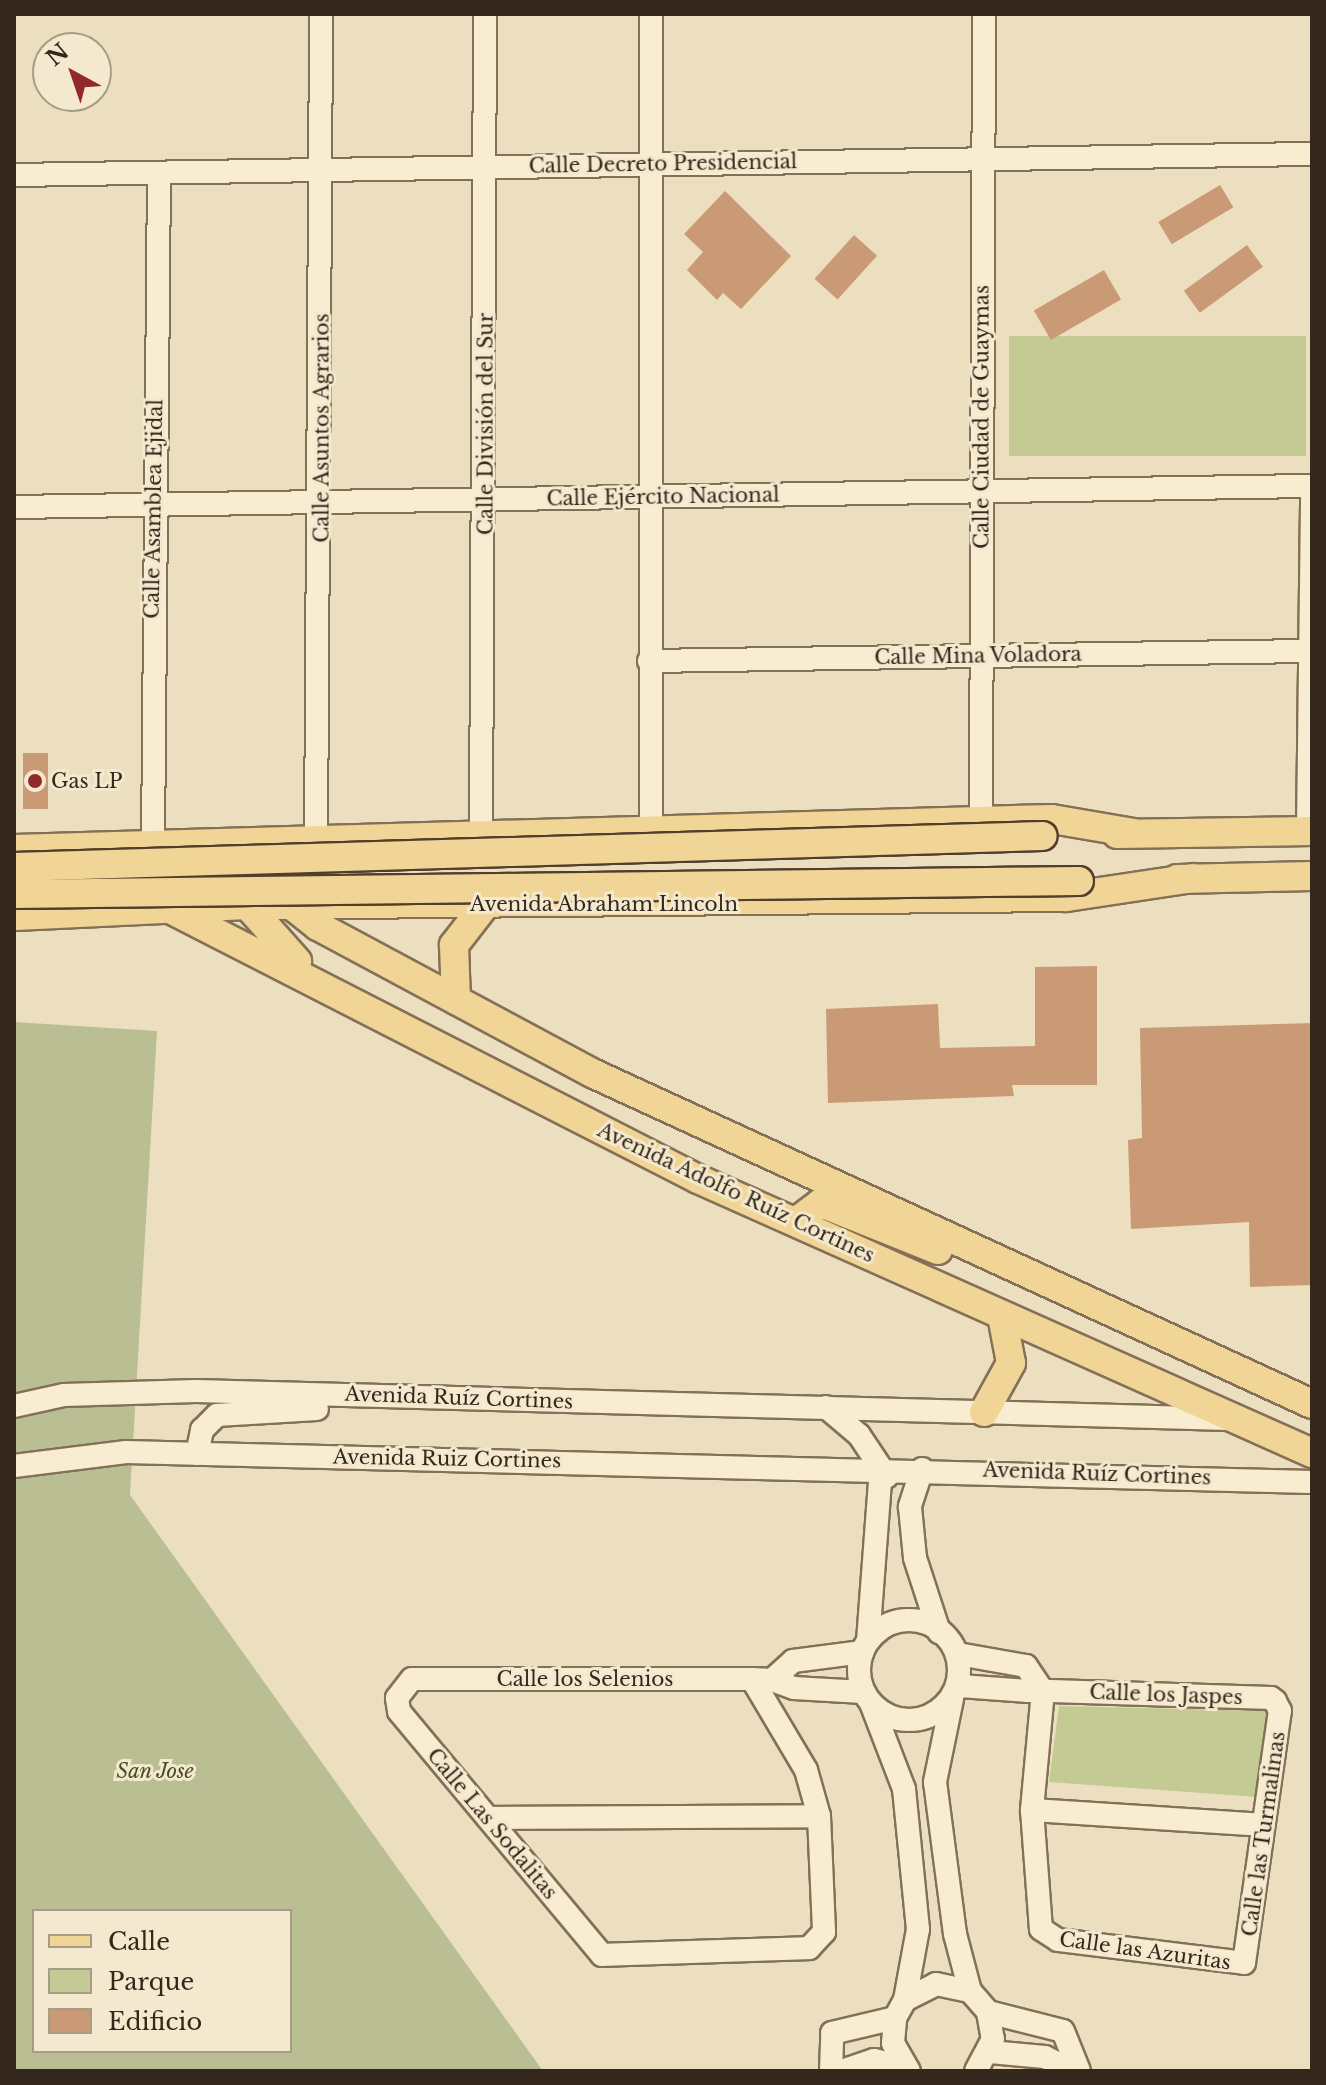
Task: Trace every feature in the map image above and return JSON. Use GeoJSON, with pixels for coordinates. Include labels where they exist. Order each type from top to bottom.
{"type":"FeatureCollection","features":[{"type":"Feature","properties":{"kind":"main road"},"geometry":{"type":"LineString","coordinates":[[14,849],[153,845],[229,848],[651,826],[1052,819],[1134,833]]}},
{"type":"Feature","properties":{"kind":"main road"},"geometry":{"type":"LineString","coordinates":[[14,867],[1134,833],[1310,831]]}},
{"type":"Feature","properties":{"kind":"main road"},"geometry":{"type":"LineString","coordinates":[[428,837],[408,866],[434,903]]}},
{"type":"Feature","properties":{"kind":"main road"},"geometry":{"type":"LineString","coordinates":[[316,843],[338,905],[382,960]]}},
{"type":"Feature","properties":{"kind":"main road"},"geometry":{"type":"LineString","coordinates":[[229,848],[244,905],[325,989]]}},
{"type":"Feature","properties":{"kind":"main road"},"geometry":{"type":"LineString","coordinates":[[229,848],[286,906],[592,1073],[1312,1406]]}},
{"type":"Feature","properties":{"kind":"main road","name":"Avenida Abraham Lincoln"},"geometry":{"type":"LineString","coordinates":[[14,894],[1312,876]]}},
{"type":"Feature","properties":{"kind":"main road","name":"Avenida Abraham Lincoln"},"geometry":{"type":"LineString","coordinates":[[14,916],[244,905],[1066,897],[1193,878]]}},
{"type":"Feature","properties":{"kind":"main road"},"geometry":{"type":"LineString","coordinates":[[456,1000],[454,945],[485,905]]}},
{"type":"Feature","properties":{"kind":"main road","name":"Avenida Adolfo Ruíz Cortines"},"geometry":{"type":"LineString","coordinates":[[172,910],[698,1179],[1312,1453]]}},
{"type":"Feature","properties":{"kind":"main road"},"geometry":{"type":"LineString","coordinates":[[797,1221],[821,1203],[922,1246],[994,1258]]}},
{"type":"Feature","properties":{"kind":"main road"},"geometry":{"type":"LineString","coordinates":[[984,1412],[1011,1363],[1002,1316]]}},
{"type":"Feature","properties":{"kind":"main road"},"geometry":{"type":"LineString","coordinates":[[1241,1420],[1312,1406]]}},
{"type":"Feature","properties":{"kind":"street","name":"Calle Asuntos Agrarios"},"geometry":{"type":"LineString","coordinates":[[316,843],[323,502],[321,14]]}},
{"type":"Feature","properties":{"kind":"street","name":"Calle División del Sur"},"geometry":{"type":"LineString","coordinates":[[481,833],[488,498],[485,14]]}},
{"type":"Feature","properties":{"kind":"street"},"geometry":{"type":"LineString","coordinates":[[651,14],[651,826]]}},
{"type":"Feature","properties":{"kind":"street","name":"Calle Ciudad de Guaymas"},"geometry":{"type":"LineString","coordinates":[[981,821],[984,14]]}},
{"type":"Feature","properties":{"kind":"street","name":"Calle Decreto Presidencial"},"geometry":{"type":"LineString","coordinates":[[14,175],[320,172],[982,156],[1312,154]]}},
{"type":"Feature","properties":{"kind":"street","name":"Calle Asamblea Ejidal"},"geometry":{"type":"LineString","coordinates":[[153,845],[159,173]]}},
{"type":"Feature","properties":{"kind":"street"},"geometry":{"type":"LineString","coordinates":[[1310,831],[1308,651],[1312,488]]}},
{"type":"Feature","properties":{"kind":"street","name":"Calle Ejército Nacional"},"geometry":{"type":"LineString","coordinates":[[14,507],[1312,488]]}},
{"type":"Feature","properties":{"kind":"street","name":"Calle Mina Voladora"},"geometry":{"type":"LineString","coordinates":[[649,661],[1308,651]]}},
{"type":"Feature","properties":{"kind":"street","name":"Avenida Ruíz Cortines"},"geometry":{"type":"LineString","coordinates":[[14,1406],[118,1391],[1241,1420]]}},
{"type":"Feature","properties":{"kind":"street"},"geometry":{"type":"LineString","coordinates":[[197,1454],[202,1430],[234,1410],[440,1412],[485,1399]]}},
{"type":"Feature","properties":{"kind":"street"},"geometry":{"type":"LineString","coordinates":[[826,1407],[859,1435],[910,1507]]}},
{"type":"Feature","properties":{"kind":"street","name":"Avenida Ruiz Cortines"},"geometry":{"type":"LineString","coordinates":[[14,1466],[82,1454],[197,1454],[881,1469]]}},
{"type":"Feature","properties":{"kind":"street"},"geometry":{"type":"LineString","coordinates":[[881,1469],[865,1646],[866,1697],[904,1789],[918,1929],[893,2043],[906,2069]]}},
{"type":"Feature","properties":{"kind":"street","name":"Avenida Ruíz Cortines"},"geometry":{"type":"LineString","coordinates":[[881,1469],[1312,1482]]}},
{"type":"Feature","properties":{"kind":"street"},"geometry":{"type":"LineString","coordinates":[[922,1469],[910,1507],[915,1558],[939,1632],[958,1654],[1026,1666],[1043,1691],[1032,1810],[1262,1825]]}},
{"type":"Feature","properties":{"kind":"street"},"geometry":{"type":"LineString","coordinates":[[488,1818],[819,1816],[806,1770],[762,1680],[793,1661],[865,1646],[901,1621],[939,1632]]}},
{"type":"Feature","properties":{"kind":"street"},"geometry":{"type":"LineString","coordinates":[[958,1654],[956,1693],[935,1782],[955,1934],[970,1991],[988,2012],[1063,2031],[1079,2071]]}},
{"type":"Feature","properties":{"kind":"street","name":"Calle los Selenios"},"geometry":{"type":"LineString","coordinates":[[401,1687],[412,1679],[762,1680],[794,1688],[866,1697]]}},
{"type":"Feature","properties":{"kind":"street","name":"Calle Las Sodalitas"},"geometry":{"type":"LineString","coordinates":[[401,1687],[399,1711],[602,1955],[809,1948],[824,1932],[819,1816]]}},
{"type":"Feature","properties":{"kind":"street","name":"Calle los Jaspes"},"geometry":{"type":"LineString","coordinates":[[956,1693],[1043,1691],[1271,1698],[1280,1711]]}},
{"type":"Feature","properties":{"kind":"street"},"geometry":{"type":"LineString","coordinates":[[866,1697],[910,1719],[956,1693]]}},
{"type":"Feature","properties":{"kind":"street","name":"Calle las Turmalinas"},"geometry":{"type":"LineString","coordinates":[[1247,1956],[1262,1825],[1280,1711]]}},
{"type":"Feature","properties":{"kind":"street","name":"Calle las Azuritas"},"geometry":{"type":"LineString","coordinates":[[1032,1810],[1034,1912],[1041,1929],[1058,1940],[1237,1967],[1247,1956]]}},
{"type":"Feature","properties":{"kind":"street"},"geometry":{"type":"LineString","coordinates":[[831,2071],[829,2037],[836,2032],[900,2009],[936,1984],[970,1991]]}},
{"type":"Feature","properties":{"kind":"street"},"geometry":{"type":"LineString","coordinates":[[988,2012],[982,2065],[1045,2057],[1072,2071]]}},
{"type":"Feature","properties":{"kind":"street"},"geometry":{"type":"LineString","coordinates":[[842,2071],[874,2060],[906,2069]]}},
{"type":"Feature","properties":{"kind":"green space"},"geometry":{"type":"Polygon","coordinates":[[[1009,336],[1306,336],[1306,456],[1009,456],[1009,336]]]}},
{"type":"Feature","properties":{"kind":"green space","name":"San Jose"},"geometry":{"type":"Polygon","coordinates":[[[14,1022],[157,1031],[130,1495],[543,2071],[14,2071],[14,1022]]]}},
{"type":"Feature","properties":{"kind":"green space"},"geometry":{"type":"Polygon","coordinates":[[[1059,1706],[1267,1711],[1258,1797],[1049,1782],[1059,1706]]]}},
{"type":"Feature","properties":{"kind":"building"},"geometry":{"type":"Polygon","coordinates":[[[1220,185],[1233,207],[1172,244],[1158,222],[1220,185]]]}},
{"type":"Feature","properties":{"kind":"building"},"geometry":{"type":"Polygon","coordinates":[[[725,191],[791,256],[741,309],[723,293],[717,300],[687,270],[703,252],[684,234],[725,191]]]}},
{"type":"Feature","properties":{"kind":"building"},"geometry":{"type":"Polygon","coordinates":[[[854,235],[877,256],[838,300],[815,279],[854,235]]]}},
{"type":"Feature","properties":{"kind":"building"},"geometry":{"type":"Polygon","coordinates":[[[1247,245],[1263,267],[1200,313],[1184,291],[1247,245]]]}},
{"type":"Feature","properties":{"kind":"building"},"geometry":{"type":"Polygon","coordinates":[[[1104,270],[1121,299],[1051,340],[1034,311],[1104,270]]]}},
{"type":"Feature","properties":{"kind":"building","name":"Gas LP"},"geometry":{"type":"Polygon","coordinates":[[[23,753],[48,753],[48,809],[23,809],[23,753]]]}},
{"type":"Feature","properties":{"kind":"building"},"geometry":{"type":"Polygon","coordinates":[[[1097,966],[1097,1085],[1012,1085],[1014,1096],[828,1103],[826,1009],[938,1004],[940,1048],[1035,1046],[1035,967],[1097,966]]]}},
{"type":"Feature","properties":{"kind":"building"},"geometry":{"type":"Polygon","coordinates":[[[1312,1023],[1312,1285],[1250,1287],[1249,1222],[1131,1229],[1128,1140],[1142,1138],[1140,1028],[1312,1023]]]}},
{"type":"Feature","properties":{"kind":"place","name":"Gas LP"},"geometry":{"type":"Point","coordinates":[35,781]}}]}
